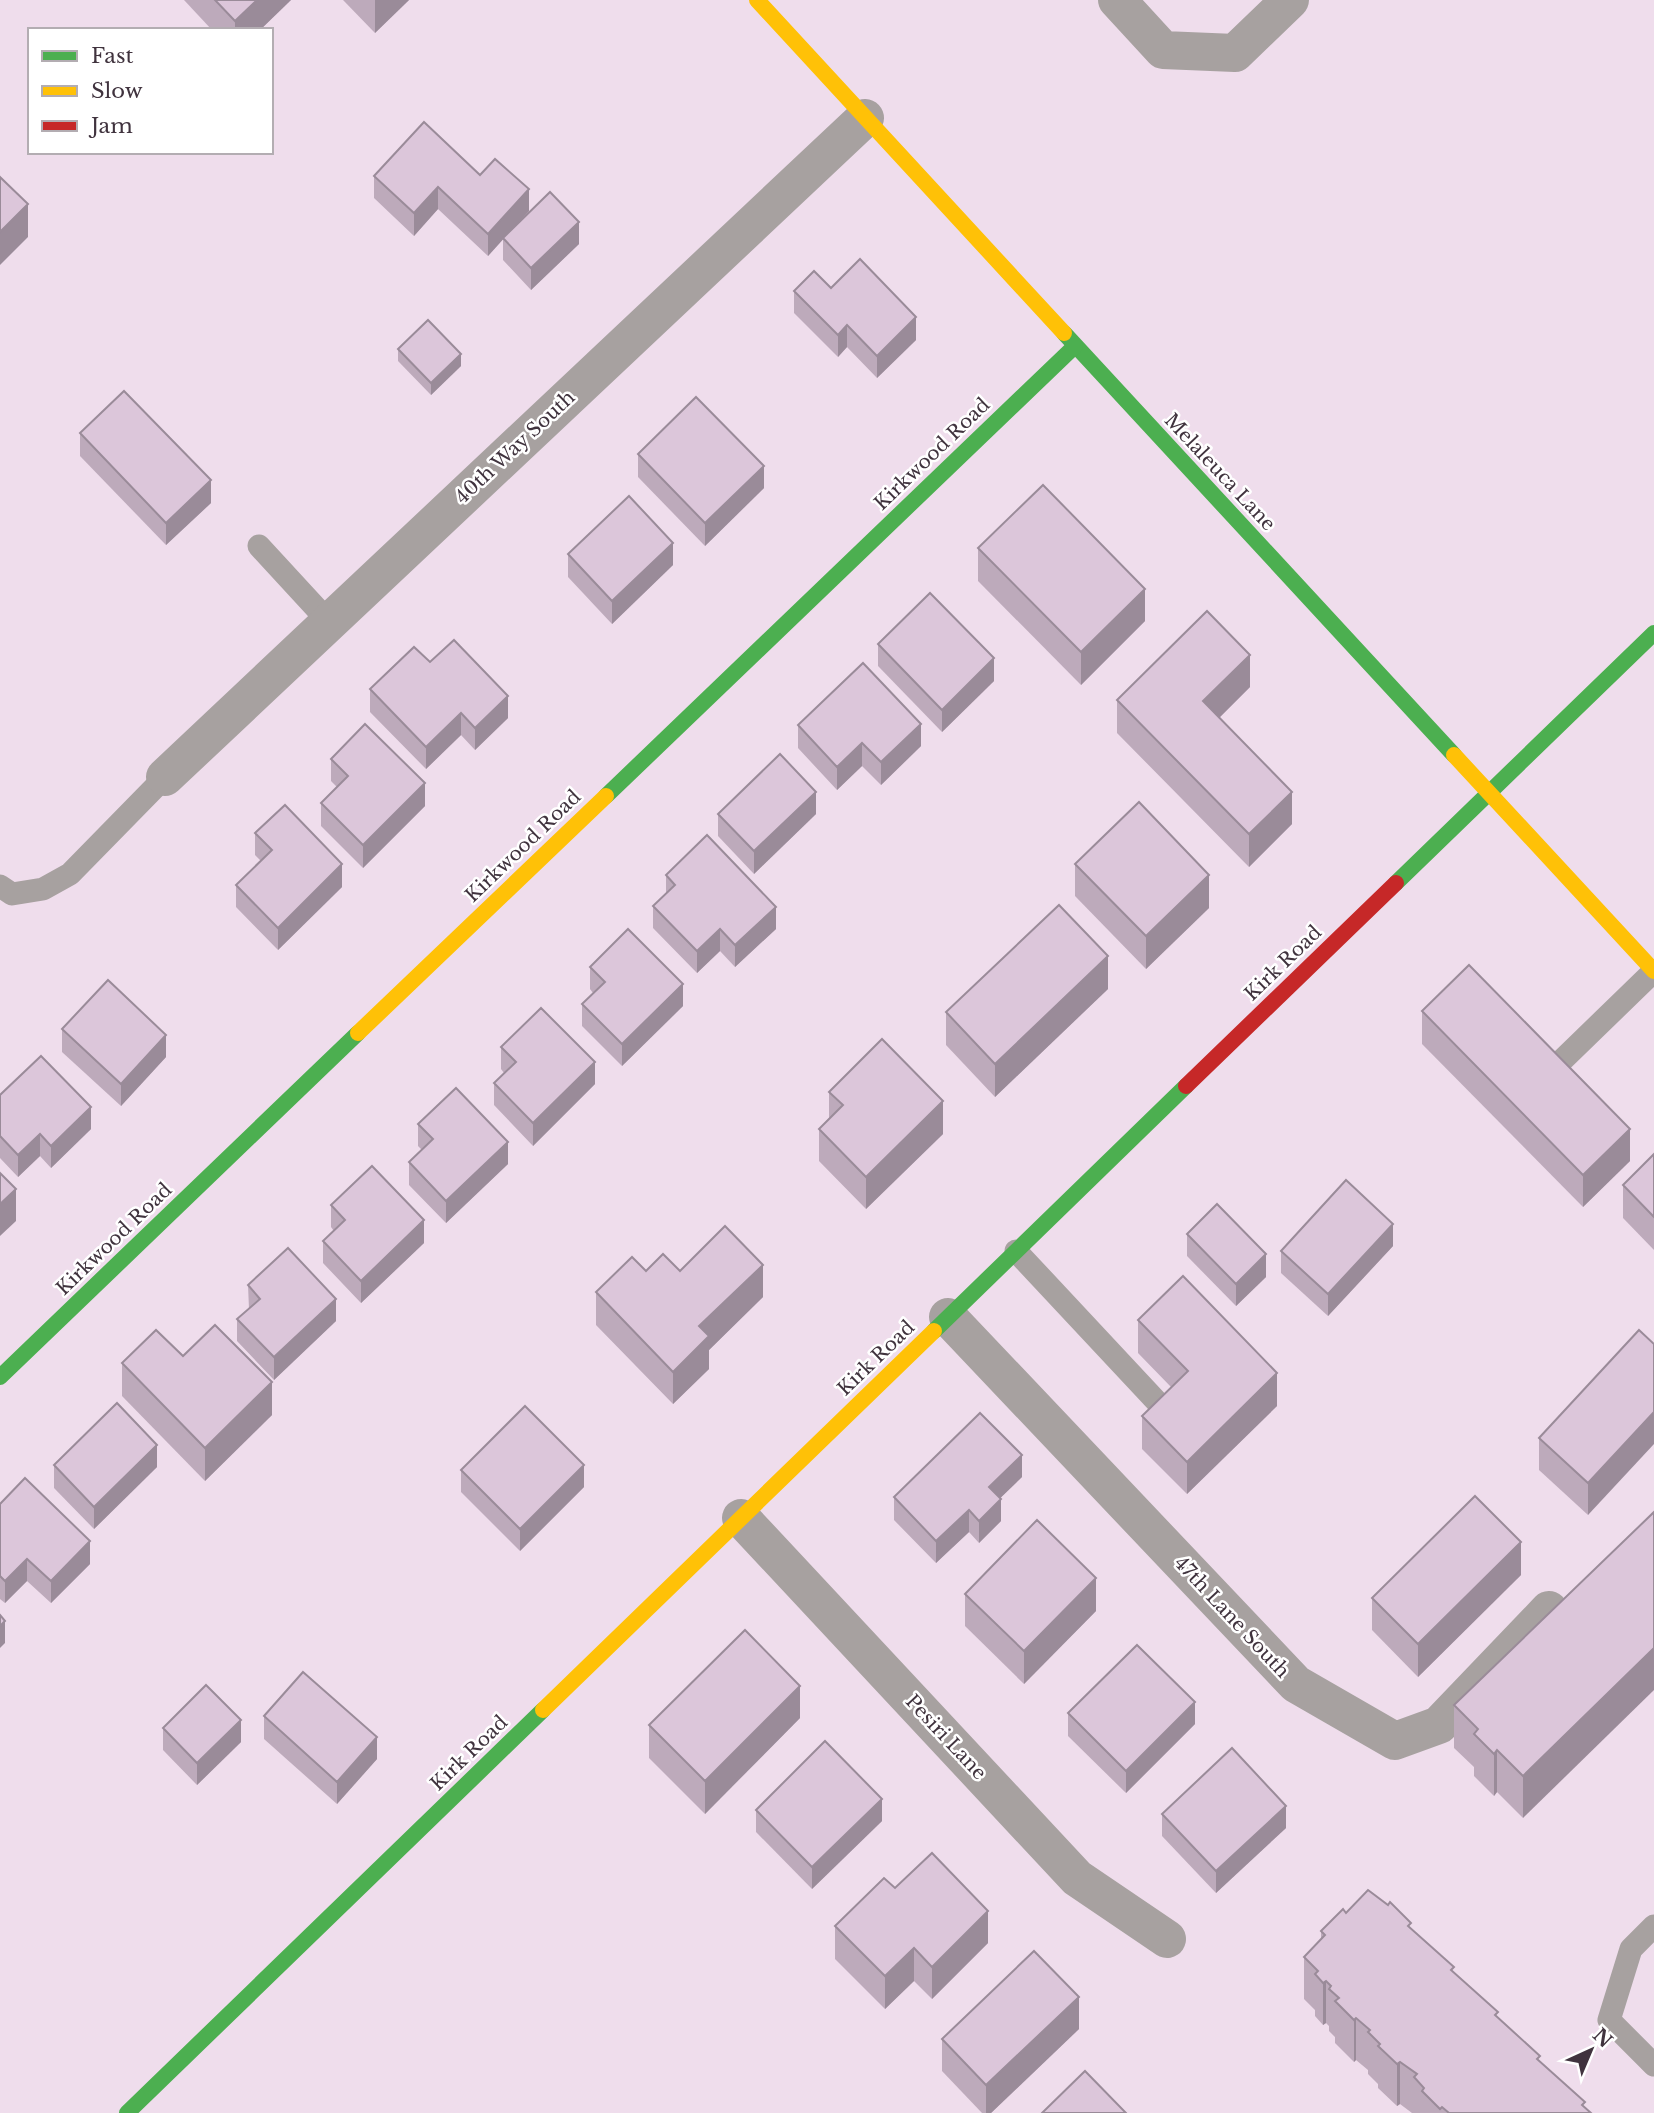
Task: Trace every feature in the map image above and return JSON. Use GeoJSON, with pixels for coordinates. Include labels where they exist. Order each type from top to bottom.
{"type":"FeatureCollection","features":[{"type":"Feature","properties":{"kind":"street","name":"Melaleuca Lane"},"geometry":{"type":"LineString","coordinates":[[757,0],[1654,971]]}},
{"type":"Feature","properties":{"kind":"street"},"geometry":{"type":"LineString","coordinates":[[1117,0],[1163,50],[1235,53],[1290,0]]}},
{"type":"Feature","properties":{"kind":"street","name":"40th Way South"},"geometry":{"type":"LineString","coordinates":[[164,777],[865,118]]}},
{"type":"Feature","properties":{"kind":"street","name":"Kirkwood Road"},"geometry":{"type":"LineString","coordinates":[[0,1377],[1075,346]]}},
{"type":"Feature","properties":{"kind":"street","name":"Kirk Road"},"geometry":{"type":"LineString","coordinates":[[127,2113],[1654,633]]}},
{"type":"Feature","properties":{"kind":"street","name":"47th Lane South"},"geometry":{"type":"LineString","coordinates":[[948,1317],[1296,1685],[1395,1741],[1439,1725],[1549,1610]]}},
{"type":"Feature","properties":{"kind":"street","name":"Pesiri Lane"},"geometry":{"type":"LineString","coordinates":[[741,1518],[1077,1878],[1167,1939]]}},
{"type":"Feature","properties":{"kind":"lane"},"geometry":{"type":"LineString","coordinates":[[259,546],[329,622]]}},
{"type":"Feature","properties":{"kind":"lane"},"geometry":{"type":"LineString","coordinates":[[0,886],[12,894],[43,889],[69,874],[164,777]]}},
{"type":"Feature","properties":{"kind":"lane"},"geometry":{"type":"LineString","coordinates":[[1551,1071],[1654,971]]}},
{"type":"Feature","properties":{"kind":"lane"},"geometry":{"type":"LineString","coordinates":[[1016,1251],[1159,1404]]}},
{"type":"Feature","properties":{"kind":"lane"},"geometry":{"type":"LineString","coordinates":[[1654,1926],[1631,1949],[1609,2020],[1654,2065]]}},
{"type":"Feature","properties":{"kind":"building"},"geometry":{"type":"Polygon","coordinates":[[[215,0],[257,0],[235,21],[215,0]]]}},
{"type":"Feature","properties":{"kind":"building"},"geometry":{"type":"Polygon","coordinates":[[[424,122],[480,175],[495,159],[529,189],[488,234],[438,187],[414,213],[374,176],[424,122]]]}},
{"type":"Feature","properties":{"kind":"building"},"geometry":{"type":"Polygon","coordinates":[[[0,177],[28,204],[0,232],[0,177]]]}},
{"type":"Feature","properties":{"kind":"building"},"geometry":{"type":"Polygon","coordinates":[[[550,192],[579,222],[531,268],[503,238],[550,192]]]}},
{"type":"Feature","properties":{"kind":"building"},"geometry":{"type":"Polygon","coordinates":[[[860,259],[916,317],[877,356],[847,325],[838,335],[794,291],[814,271],[831,288],[860,259]]]}},
{"type":"Feature","properties":{"kind":"building"},"geometry":{"type":"Polygon","coordinates":[[[428,320],[461,354],[431,383],[398,349],[428,320]]]}},
{"type":"Feature","properties":{"kind":"building"},"geometry":{"type":"Polygon","coordinates":[[[124,391],[211,480],[166,523],[80,433],[124,391]]]}},
{"type":"Feature","properties":{"kind":"building"},"geometry":{"type":"Polygon","coordinates":[[[696,397],[764,466],[705,523],[638,454],[696,397]]]}},
{"type":"Feature","properties":{"kind":"building"},"geometry":{"type":"Polygon","coordinates":[[[1043,485],[1145,589],[1081,652],[978,548],[1043,485]]]}},
{"type":"Feature","properties":{"kind":"building"},"geometry":{"type":"Polygon","coordinates":[[[629,496],[673,543],[612,601],[568,554],[629,496]]]}},
{"type":"Feature","properties":{"kind":"building"},"geometry":{"type":"Polygon","coordinates":[[[930,593],[994,658],[942,710],[878,644],[930,593]]]}},
{"type":"Feature","properties":{"kind":"building"},"geometry":{"type":"Polygon","coordinates":[[[1207,611],[1250,655],[1203,701],[1292,792],[1249,834],[1117,700],[1207,611]]]}},
{"type":"Feature","properties":{"kind":"building"},"geometry":{"type":"Polygon","coordinates":[[[454,640],[508,696],[475,728],[461,713],[426,747],[370,689],[414,647],[430,662],[454,640]]]}},
{"type":"Feature","properties":{"kind":"building"},"geometry":{"type":"Polygon","coordinates":[[[863,663],[921,724],[881,762],[862,743],[837,767],[798,725],[863,663]]]}},
{"type":"Feature","properties":{"kind":"building"},"geometry":{"type":"Polygon","coordinates":[[[365,724],[425,783],[363,845],[321,803],[348,776],[331,759],[365,724]]]}},
{"type":"Feature","properties":{"kind":"building"},"geometry":{"type":"Polygon","coordinates":[[[780,754],[816,792],[754,851],[718,814],[780,754]]]}},
{"type":"Feature","properties":{"kind":"building"},"geometry":{"type":"Polygon","coordinates":[[[1139,802],[1209,875],[1146,936],[1075,864],[1139,802]]]}},
{"type":"Feature","properties":{"kind":"building"},"geometry":{"type":"Polygon","coordinates":[[[285,805],[342,864],[278,928],[236,885],[272,850],[255,833],[285,805]]]}},
{"type":"Feature","properties":{"kind":"building"},"geometry":{"type":"Polygon","coordinates":[[[707,835],[776,907],[735,945],[720,929],[697,951],[653,906],[675,885],[666,875],[707,835]]]}},
{"type":"Feature","properties":{"kind":"building"},"geometry":{"type":"Polygon","coordinates":[[[1059,905],[1108,956],[995,1064],[946,1012],[1059,905]]]}},
{"type":"Feature","properties":{"kind":"building"},"geometry":{"type":"Polygon","coordinates":[[[628,929],[683,984],[622,1044],[582,1004],[605,982],[590,967],[628,929]]]}},
{"type":"Feature","properties":{"kind":"building"},"geometry":{"type":"Polygon","coordinates":[[[1469,965],[1630,1129],[1583,1175],[1422,1011],[1469,965]]]}},
{"type":"Feature","properties":{"kind":"building"},"geometry":{"type":"Polygon","coordinates":[[[108,980],[166,1035],[121,1084],[62,1029],[108,980]]]}},
{"type":"Feature","properties":{"kind":"building"},"geometry":{"type":"Polygon","coordinates":[[[541,1008],[595,1062],[533,1123],[494,1083],[516,1062],[501,1047],[541,1008]]]}},
{"type":"Feature","properties":{"kind":"building"},"geometry":{"type":"Polygon","coordinates":[[[882,1039],[943,1101],[866,1177],[819,1129],[843,1105],[829,1092],[882,1039]]]}},
{"type":"Feature","properties":{"kind":"building"},"geometry":{"type":"Polygon","coordinates":[[[41,1056],[91,1107],[51,1146],[40,1134],[18,1155],[0,1136],[0,1095],[41,1056]]]}},
{"type":"Feature","properties":{"kind":"building"},"geometry":{"type":"Polygon","coordinates":[[[456,1088],[508,1142],[446,1201],[409,1162],[433,1139],[418,1124],[456,1088]]]}},
{"type":"Feature","properties":{"kind":"building"},"geometry":{"type":"Polygon","coordinates":[[[1654,1154],[1654,1217],[1623,1185],[1654,1154]]]}},
{"type":"Feature","properties":{"kind":"building"},"geometry":{"type":"Polygon","coordinates":[[[372,1166],[424,1220],[361,1281],[323,1241],[345,1220],[331,1205],[372,1166]]]}},
{"type":"Feature","properties":{"kind":"building"},"geometry":{"type":"Polygon","coordinates":[[[0,1173],[16,1189],[0,1204],[0,1173]]]}},
{"type":"Feature","properties":{"kind":"building"},"geometry":{"type":"Polygon","coordinates":[[[1346,1180],[1393,1224],[1328,1294],[1281,1251],[1346,1180]]]}},
{"type":"Feature","properties":{"kind":"building"},"geometry":{"type":"Polygon","coordinates":[[[1217,1204],[1266,1254],[1236,1284],[1187,1234],[1217,1204]]]}},
{"type":"Feature","properties":{"kind":"building"},"geometry":{"type":"Polygon","coordinates":[[[725,1226],[763,1265],[699,1326],[709,1336],[673,1372],[596,1292],[632,1257],[646,1271],[663,1254],[680,1271],[725,1226]]]}},
{"type":"Feature","properties":{"kind":"building"},"geometry":{"type":"Polygon","coordinates":[[[288,1248],[336,1299],[274,1357],[237,1319],[260,1299],[248,1285],[288,1248]]]}},
{"type":"Feature","properties":{"kind":"building"},"geometry":{"type":"Polygon","coordinates":[[[1183,1276],[1277,1373],[1187,1462],[1142,1416],[1188,1371],[1138,1320],[1183,1276]]]}},
{"type":"Feature","properties":{"kind":"building"},"geometry":{"type":"Polygon","coordinates":[[[215,1325],[272,1382],[205,1448],[122,1363],[156,1330],[183,1356],[215,1325]]]}},
{"type":"Feature","properties":{"kind":"building"},"geometry":{"type":"Polygon","coordinates":[[[1639,1330],[1654,1344],[1654,1412],[1588,1483],[1539,1438],[1639,1330]]]}},
{"type":"Feature","properties":{"kind":"building"},"geometry":{"type":"Polygon","coordinates":[[[117,1403],[157,1445],[94,1507],[54,1465],[117,1403]]]}},
{"type":"Feature","properties":{"kind":"building"},"geometry":{"type":"Polygon","coordinates":[[[525,1406],[584,1465],[520,1529],[461,1470],[525,1406]]]}},
{"type":"Feature","properties":{"kind":"building"},"geometry":{"type":"Polygon","coordinates":[[[980,1413],[1022,1455],[989,1487],[1001,1499],[979,1521],[969,1510],[936,1541],[894,1497],[980,1413]]]}},
{"type":"Feature","properties":{"kind":"building"},"geometry":{"type":"Polygon","coordinates":[[[25,1478],[90,1541],[51,1581],[27,1559],[5,1581],[0,1576],[0,1504],[25,1478]]]}},
{"type":"Feature","properties":{"kind":"building"},"geometry":{"type":"Polygon","coordinates":[[[1475,1496],[1521,1542],[1418,1644],[1372,1598],[1475,1496]]]}},
{"type":"Feature","properties":{"kind":"building"},"geometry":{"type":"Polygon","coordinates":[[[1654,1512],[1654,1648],[1523,1776],[1497,1750],[1494,1754],[1474,1734],[1478,1729],[1454,1705],[1654,1512]]]}},
{"type":"Feature","properties":{"kind":"building"},"geometry":{"type":"Polygon","coordinates":[[[1037,1520],[1096,1578],[1024,1651],[965,1594],[1037,1520]]]}},
{"type":"Feature","properties":{"kind":"building"},"geometry":{"type":"Polygon","coordinates":[[[745,1630],[800,1686],[705,1781],[649,1725],[745,1630]]]}},
{"type":"Feature","properties":{"kind":"building"},"geometry":{"type":"Polygon","coordinates":[[[1137,1645],[1195,1702],[1126,1771],[1068,1713],[1137,1645]]]}},
{"type":"Feature","properties":{"kind":"building"},"geometry":{"type":"Polygon","coordinates":[[[303,1672],[377,1737],[337,1782],[264,1716],[303,1672]]]}},
{"type":"Feature","properties":{"kind":"building"},"geometry":{"type":"Polygon","coordinates":[[[206,1685],[241,1720],[197,1763],[163,1728],[206,1685]]]}},
{"type":"Feature","properties":{"kind":"building"},"geometry":{"type":"Polygon","coordinates":[[[825,1741],[882,1799],[812,1867],[756,1810],[825,1741]]]}},
{"type":"Feature","properties":{"kind":"building"},"geometry":{"type":"Polygon","coordinates":[[[1232,1748],[1286,1806],[1216,1871],[1162,1814],[1232,1748]]]}},
{"type":"Feature","properties":{"kind":"building"},"geometry":{"type":"Polygon","coordinates":[[[932,1853],[988,1911],[932,1967],[914,1948],[885,1976],[835,1926],[884,1878],[895,1888],[932,1853]]]}},
{"type":"Feature","properties":{"kind":"building"},"geometry":{"type":"Polygon","coordinates":[[[1368,1890],[1388,1905],[1390,1902],[1411,1923],[1408,1926],[1454,1967],[1451,1970],[1498,2012],[1495,2015],[1540,2056],[1537,2059],[1585,2102],[1582,2105],[1591,2113],[1449,2113],[1442,2107],[1440,2109],[1422,2091],[1424,2088],[1414,2077],[1417,2074],[1400,2062],[1397,2064],[1378,2046],[1380,2044],[1368,2032],[1370,2030],[1356,2018],[1354,2020],[1335,2001],[1339,1998],[1329,1989],[1331,1986],[1326,1981],[1323,1983],[1315,1974],[1318,1971],[1304,1957],[1325,1935],[1321,1931],[1343,1909],[1346,1913],[1368,1890]]]}},
{"type":"Feature","properties":{"kind":"building"},"geometry":{"type":"Polygon","coordinates":[[[1034,1951],[1079,1997],[986,2085],[942,2039],[1034,1951]]]}},
{"type":"Feature","properties":{"kind":"building"},"geometry":{"type":"Polygon","coordinates":[[[1085,2071],[1126,2113],[1042,2113],[1085,2071]]]}},
{"type":"Feature","properties":{"kind":"traffic: fast"},"geometry":{"type":"LineString","coordinates":[[1064,333],[1454,755]]}},
{"type":"Feature","properties":{"kind":"traffic: fast"},"geometry":{"type":"LineString","coordinates":[[606,796],[1075,346]]}},
{"type":"Feature","properties":{"kind":"traffic: fast"},"geometry":{"type":"LineString","coordinates":[[1396,883],[1654,633]]}},
{"type":"Feature","properties":{"kind":"traffic: fast"},"geometry":{"type":"LineString","coordinates":[[0,1377],[358,1033]]}},
{"type":"Feature","properties":{"kind":"traffic: fast"},"geometry":{"type":"LineString","coordinates":[[934,1331],[1186,1086]]}},
{"type":"Feature","properties":{"kind":"traffic: fast"},"geometry":{"type":"LineString","coordinates":[[127,2113],[543,1710]]}},
{"type":"Feature","properties":{"kind":"traffic: slow"},"geometry":{"type":"LineString","coordinates":[[757,0],[1064,333]]}},
{"type":"Feature","properties":{"kind":"traffic: slow"},"geometry":{"type":"LineString","coordinates":[[1454,755],[1654,971]]}},
{"type":"Feature","properties":{"kind":"traffic: slow"},"geometry":{"type":"LineString","coordinates":[[358,1033],[606,796]]}},
{"type":"Feature","properties":{"kind":"traffic: slow"},"geometry":{"type":"LineString","coordinates":[[543,1710],[934,1331]]}},
{"type":"Feature","properties":{"kind":"traffic: jam"},"geometry":{"type":"LineString","coordinates":[[1186,1086],[1396,883]]}}]}
